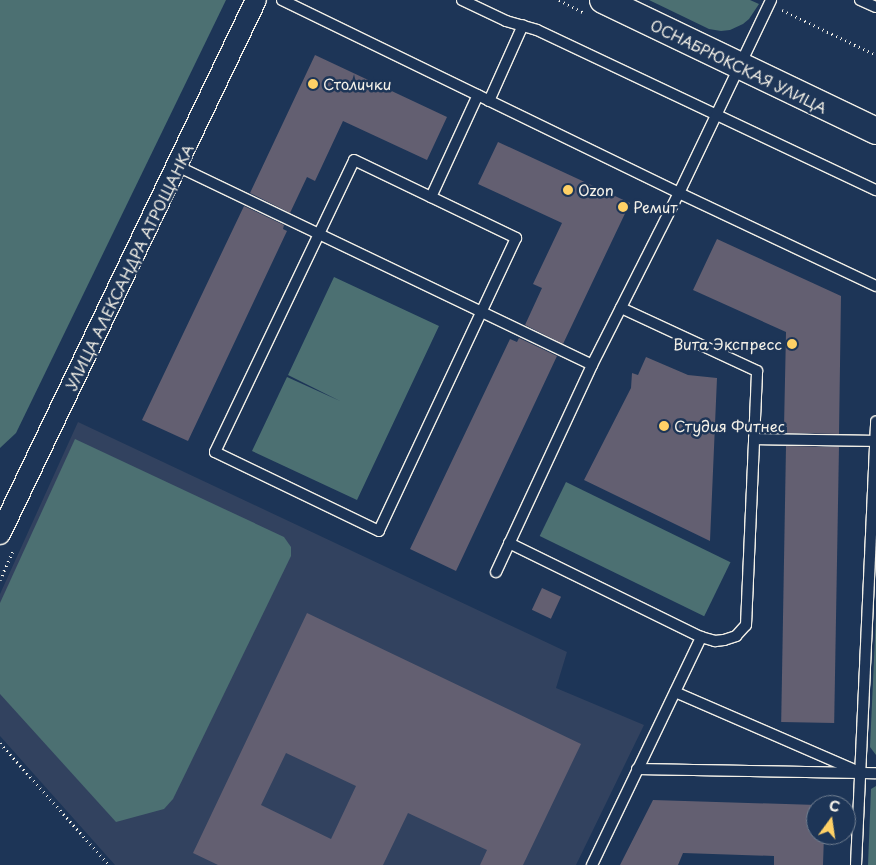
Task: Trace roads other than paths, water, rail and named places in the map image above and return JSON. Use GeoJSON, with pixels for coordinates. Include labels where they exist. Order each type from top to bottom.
{"type":"FeatureCollection","features":[{"type":"Feature","properties":{"kind":"street","name":"УЛИЦА АЛЕКСАНДРА АТРОЩАНКА"},"geometry":{"type":"LineString","coordinates":[[0,534],[256,0]]}},
{"type":"Feature","properties":{"kind":"street","name":"ОСНАБРЮКСКАЯ УЛИЦА"},"geometry":{"type":"LineString","coordinates":[[603,0],[876,131]]}},
{"type":"Feature","properties":{"kind":"lane"},"geometry":{"type":"LineString","coordinates":[[282,0],[679,193],[876,286]]}},
{"type":"Feature","properties":{"kind":"lane"},"geometry":{"type":"LineString","coordinates":[[462,0],[506,21],[537,30],[876,190]]}},
{"type":"Feature","properties":{"kind":"lane"},"geometry":{"type":"LineString","coordinates":[[860,0],[876,8]]}},
{"type":"Feature","properties":{"kind":"lane"},"geometry":{"type":"LineString","coordinates":[[496,572],[592,365],[679,193],[770,2]]}},
{"type":"Feature","properties":{"kind":"lane"},"geometry":{"type":"LineString","coordinates":[[489,100],[523,26]]}},
{"type":"Feature","properties":{"kind":"lane"},"geometry":{"type":"LineString","coordinates":[[431,198],[478,95]]}},
{"type":"Feature","properties":{"kind":"lane"},"geometry":{"type":"LineString","coordinates":[[354,160],[431,198],[516,238],[379,531],[215,452],[354,160]]}},
{"type":"Feature","properties":{"kind":"lane"},"geometry":{"type":"LineString","coordinates":[[177,166],[592,365]]}},
{"type":"Feature","properties":{"kind":"lane"},"geometry":{"type":"LineString","coordinates":[[508,543],[701,637],[715,641],[724,640],[736,636],[746,625],[757,371],[621,308]]}},
{"type":"Feature","properties":{"kind":"lane"},"geometry":{"type":"LineString","coordinates":[[856,865],[872,588],[876,421]]}},
{"type":"Feature","properties":{"kind":"lane"},"geometry":{"type":"LineString","coordinates":[[754,439],[876,441]]}},
{"type":"Feature","properties":{"kind":"lane"},"geometry":{"type":"LineString","coordinates":[[592,865],[701,637]]}},
{"type":"Feature","properties":{"kind":"lane"},"geometry":{"type":"LineString","coordinates":[[675,692],[861,773]]}},
{"type":"Feature","properties":{"kind":"lane"},"geometry":{"type":"LineString","coordinates":[[637,769],[876,773]]}},
{"type":"Feature","properties":{"kind":"place","name":"Столички"},"geometry":{"type":"Point","coordinates":[313,84]}},
{"type":"Feature","properties":{"kind":"place","name":"Ozon"},"geometry":{"type":"Point","coordinates":[568,190]}},
{"type":"Feature","properties":{"kind":"place","name":"Ремит"},"geometry":{"type":"Point","coordinates":[623,207]}},
{"type":"Feature","properties":{"kind":"place","name":"Вита Экспресс"},"geometry":{"type":"Point","coordinates":[792,344]}},
{"type":"Feature","properties":{"kind":"place","name":"Студия Фитнес"},"geometry":{"type":"Point","coordinates":[664,426]}}]}
